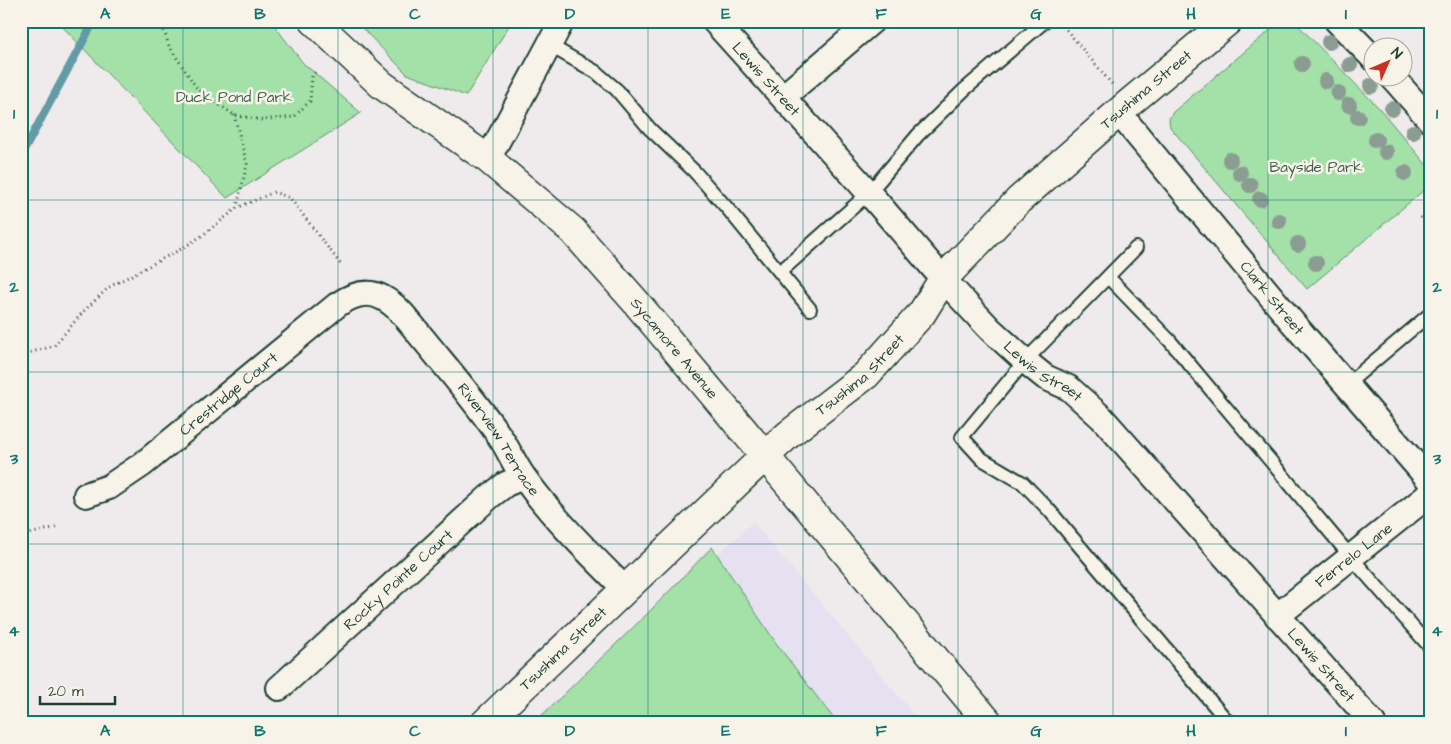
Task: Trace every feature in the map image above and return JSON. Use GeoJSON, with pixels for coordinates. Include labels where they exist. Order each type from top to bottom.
{"type":"FeatureCollection","features":[{"type":"Feature","properties":{"kind":"street","name":"Sycamore Avenue"},"geometry":{"type":"LineString","coordinates":[[314,21],[382,85],[488,159],[573,231],[635,301],[989,723]]}},
{"type":"Feature","properties":{"kind":"street"},"geometry":{"type":"LineString","coordinates":[[488,159],[562,21]]}},
{"type":"Feature","properties":{"kind":"street","name":"Lewis Street"},"geometry":{"type":"LineString","coordinates":[[714,21],[869,193],[943,279],[990,329],[1025,362],[1046,377],[1069,388],[1102,418],[1373,723]]}},
{"type":"Feature","properties":{"kind":"street"},"geometry":{"type":"LineString","coordinates":[[782,97],[872,21]]}},
{"type":"Feature","properties":{"kind":"street","name":"Tsushima Street"},"geometry":{"type":"LineString","coordinates":[[485,723],[789,434],[866,375],[922,313],[943,279],[1020,200],[1124,108],[1228,21]]}},
{"type":"Feature","properties":{"kind":"street"},"geometry":{"type":"LineString","coordinates":[[1336,21],[1364,49]]}},
{"type":"Feature","properties":{"kind":"street"},"geometry":{"type":"LineString","coordinates":[[1401,88],[1430,120]]}},
{"type":"Feature","properties":{"kind":"street","name":"Clark Street"},"geometry":{"type":"LineString","coordinates":[[1124,108],[1346,385],[1430,481]]}},
{"type":"Feature","properties":{"kind":"street","name":"Riverview Terrace"},"geometry":{"type":"LineString","coordinates":[[371,293],[393,305],[416,330],[479,407],[502,440],[523,477],[541,501],[624,589]]}},
{"type":"Feature","properties":{"kind":"street","name":"Crestridge Court"},"geometry":{"type":"LineString","coordinates":[[86,495],[109,487],[143,464],[336,305],[346,299],[371,293]]}},
{"type":"Feature","properties":{"kind":"street","name":"Rocky Pointe Court"},"geometry":{"type":"LineString","coordinates":[[279,688],[489,497],[506,484],[523,477]]}},
{"type":"Feature","properties":{"kind":"street","name":"Ferrelo Lane"},"geometry":{"type":"LineString","coordinates":[[1277,616],[1430,494]]}},
{"type":"Feature","properties":{"kind":"lane"},"geometry":{"type":"LineString","coordinates":[[780,272],[869,193],[918,135],[951,102],[1046,21]]}},
{"type":"Feature","properties":{"kind":"lane"},"geometry":{"type":"LineString","coordinates":[[549,46],[596,72],[617,90],[650,129],[709,187],[810,309]]}},
{"type":"Feature","properties":{"kind":"lane"},"geometry":{"type":"LineString","coordinates":[[1136,248],[1025,362],[962,437],[982,459],[1023,482],[1049,510],[1229,723]]}},
{"type":"Feature","properties":{"kind":"lane"},"geometry":{"type":"LineString","coordinates":[[1108,277],[1170,341],[1351,557],[1430,647]]}},
{"type":"Feature","properties":{"kind":"lane"},"geometry":{"type":"LineString","coordinates":[[1346,385],[1430,314]]}},
{"type":"Feature","properties":{"kind":"path"},"geometry":{"type":"LineString","coordinates":[[161,21],[169,46],[198,90],[234,115],[261,120],[294,117],[310,101],[312,76],[318,70]]}},
{"type":"Feature","properties":{"kind":"path"},"geometry":{"type":"LineString","coordinates":[[1059,21],[1124,108]]}},
{"type":"Feature","properties":{"kind":"path"},"geometry":{"type":"LineString","coordinates":[[234,115],[247,164],[237,208]]}},
{"type":"Feature","properties":{"kind":"path"},"geometry":{"type":"LineString","coordinates":[[21,355],[54,346],[82,313],[109,286],[181,249],[203,235],[237,208],[274,192],[290,198],[342,266]]}},
{"type":"Feature","properties":{"kind":"path"},"geometry":{"type":"LineString","coordinates":[[1421,217],[1428,225]]}},
{"type":"Feature","properties":{"kind":"path"},"geometry":{"type":"LineString","coordinates":[[21,536],[57,527]]}},
{"type":"Feature","properties":{"kind":"shaded area"},"geometry":{"type":"Polygon","coordinates":[[[753,522],[921,723],[531,723],[753,522]]]}},
{"type":"Feature","properties":{"kind":"green space","name":"Duck Pond Park"},"geometry":{"type":"Polygon","coordinates":[[[57,21],[271,21],[303,63],[361,113],[227,198],[57,21]]]}},
{"type":"Feature","properties":{"kind":"green space"},"geometry":{"type":"Polygon","coordinates":[[[355,21],[512,21],[466,96],[407,74],[355,21]]]}},
{"type":"Feature","properties":{"kind":"green space","name":"Bayside Park"},"geometry":{"type":"Polygon","coordinates":[[[1281,21],[1295,22],[1379,108],[1430,169],[1430,185],[1307,289],[1170,127],[1169,119],[1173,112],[1281,21]]]}},
{"type":"Feature","properties":{"kind":"green space"},"geometry":{"type":"Polygon","coordinates":[[[712,547],[776,643],[837,723],[534,723],[647,614],[712,547]]]}},
{"type":"Feature","properties":{"kind":"waterway"},"geometry":{"type":"LineString","coordinates":[[21,156],[93,23]]}}]}
